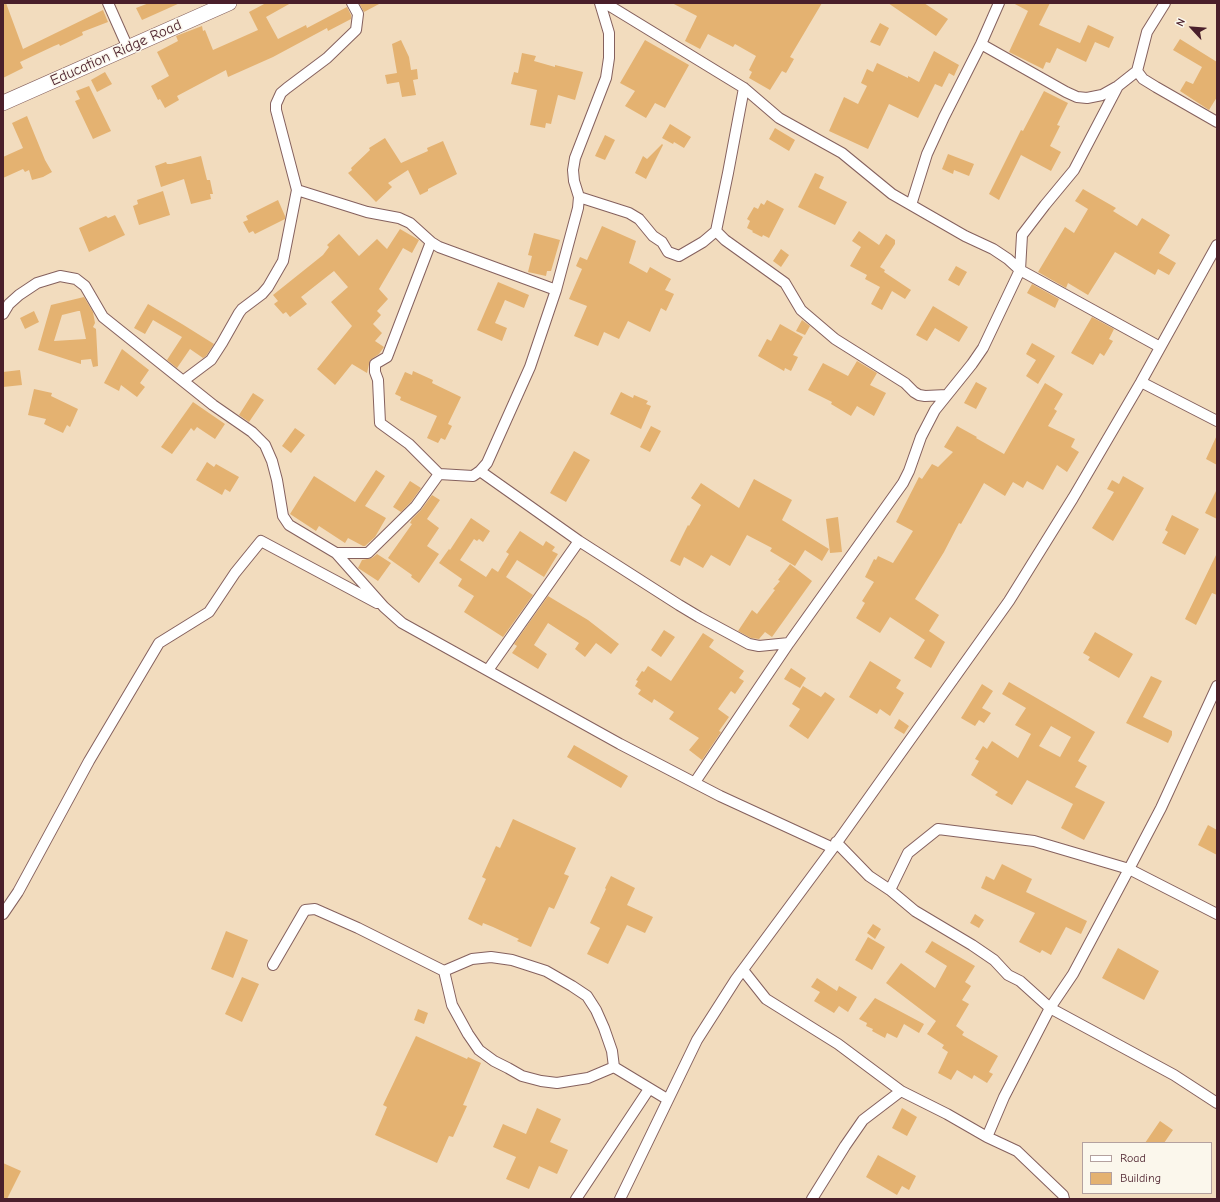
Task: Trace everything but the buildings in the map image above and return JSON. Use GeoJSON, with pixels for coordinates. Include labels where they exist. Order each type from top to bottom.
{"type":"FeatureCollection","features":[{"type":"Feature","properties":{"kind":"main road","name":"Education Ridge Road"},"geometry":{"type":"LineString","coordinates":[[3,103],[230,3]]}},
{"type":"Feature","properties":{"kind":"street"},"geometry":{"type":"LineString","coordinates":[[108,3],[128,48]]}},
{"type":"Feature","properties":{"kind":"street"},"geometry":{"type":"LineString","coordinates":[[183,381],[211,360],[242,308],[262,294],[274,278],[283,262],[297,190],[276,110],[276,104],[281,93],[327,58],[356,30],[358,14],[352,3]]}},
{"type":"Feature","properties":{"kind":"street"},"geometry":{"type":"LineString","coordinates":[[431,242],[387,356],[375,364],[375,372],[378,380],[380,423],[409,444],[439,474],[474,476],[487,463],[530,367],[556,290],[578,208],[579,197],[574,181],[575,158],[606,78],[609,58],[610,33],[600,3]]}},
{"type":"Feature","properties":{"kind":"street"},"geometry":{"type":"LineString","coordinates":[[605,3],[744,88],[780,118],[842,153],[882,188],[965,236],[993,248],[1020,270],[1160,347]]}},
{"type":"Feature","properties":{"kind":"street"},"geometry":{"type":"LineString","coordinates":[[911,205],[927,154],[999,3]]}},
{"type":"Feature","properties":{"kind":"street"},"geometry":{"type":"LineString","coordinates":[[980,44],[1077,97],[1087,98],[1102,95],[1118,86],[1138,71],[1147,32],[1166,3]]}},
{"type":"Feature","properties":{"kind":"street"},"geometry":{"type":"LineString","coordinates":[[1138,71],[1144,79],[1156,87],[1217,122]]}},
{"type":"Feature","properties":{"kind":"street"},"geometry":{"type":"LineString","coordinates":[[695,782],[789,643],[902,483],[909,471],[920,437],[935,410],[983,348],[1020,270],[1022,235],[1074,170],[1118,86]]}},
{"type":"Feature","properties":{"kind":"street"},"geometry":{"type":"LineString","coordinates":[[579,197],[629,213],[639,219],[653,236],[662,242],[668,252],[679,256],[703,242],[716,231],[744,88]]}},
{"type":"Feature","properties":{"kind":"street"},"geometry":{"type":"LineString","coordinates":[[297,190],[367,212],[400,218],[410,223],[431,242],[439,247],[556,290]]}},
{"type":"Feature","properties":{"kind":"street"},"geometry":{"type":"LineString","coordinates":[[716,231],[725,240],[785,283],[801,310],[835,339],[905,383],[919,395],[947,395]]}},
{"type":"Feature","properties":{"kind":"street"},"geometry":{"type":"LineString","coordinates":[[620,1199],[697,1040],[742,970],[834,845],[1009,601],[1073,498],[1141,382],[1217,245]]}},
{"type":"Feature","properties":{"kind":"street"},"geometry":{"type":"LineString","coordinates":[[3,314],[9,304],[37,283],[60,276],[76,279],[85,286],[103,317],[213,405],[252,432],[264,445],[272,461],[283,516],[289,526],[336,553],[384,607],[402,623],[620,744],[720,796],[834,845],[869,876],[890,890],[915,911],[994,960],[1008,975],[1020,981],[1050,1008],[1174,1075],[1217,1103]]}},
{"type":"Feature","properties":{"kind":"street"},"geometry":{"type":"LineString","coordinates":[[1141,382],[1217,421]]}},
{"type":"Feature","properties":{"kind":"street"},"geometry":{"type":"LineString","coordinates":[[480,471],[580,541],[679,605],[748,644],[759,646],[789,643]]}},
{"type":"Feature","properties":{"kind":"street"},"geometry":{"type":"LineString","coordinates":[[336,553],[368,553],[416,506],[439,474]]}},
{"type":"Feature","properties":{"kind":"street"},"geometry":{"type":"LineString","coordinates":[[3,914],[18,892],[89,761],[159,643],[209,612],[235,573],[261,541],[384,607]]}},
{"type":"Feature","properties":{"kind":"street"},"geometry":{"type":"LineString","coordinates":[[488,670],[580,541]]}},
{"type":"Feature","properties":{"kind":"street"},"geometry":{"type":"LineString","coordinates":[[987,1137],[1004,1097],[1050,1008],[1073,974],[1161,808],[1217,686]]}},
{"type":"Feature","properties":{"kind":"street"},"geometry":{"type":"LineString","coordinates":[[890,890],[908,853],[938,829],[1034,840],[1129,869],[1217,914]]}},
{"type":"Feature","properties":{"kind":"street"},"geometry":{"type":"LineString","coordinates":[[273,965],[305,910],[316,909],[358,928],[444,971],[472,959],[491,957],[512,960],[546,971],[587,996],[596,1010],[604,1028],[612,1051],[614,1067]]}},
{"type":"Feature","properties":{"kind":"street"},"geometry":{"type":"LineString","coordinates":[[742,970],[766,999],[838,1044],[901,1091],[947,1114],[987,1137],[1017,1151],[1063,1195],[1064,1199]]}},
{"type":"Feature","properties":{"kind":"street"},"geometry":{"type":"LineString","coordinates":[[444,971],[452,1004],[468,1034],[479,1050],[494,1061],[522,1076],[541,1082],[557,1083],[588,1078],[614,1067]]}},
{"type":"Feature","properties":{"kind":"street"},"geometry":{"type":"LineString","coordinates":[[614,1067],[667,1100]]}},
{"type":"Feature","properties":{"kind":"street"},"geometry":{"type":"LineString","coordinates":[[576,1199],[649,1089]]}},
{"type":"Feature","properties":{"kind":"street"},"geometry":{"type":"LineString","coordinates":[[812,1199],[863,1120],[901,1091]]}}]}
